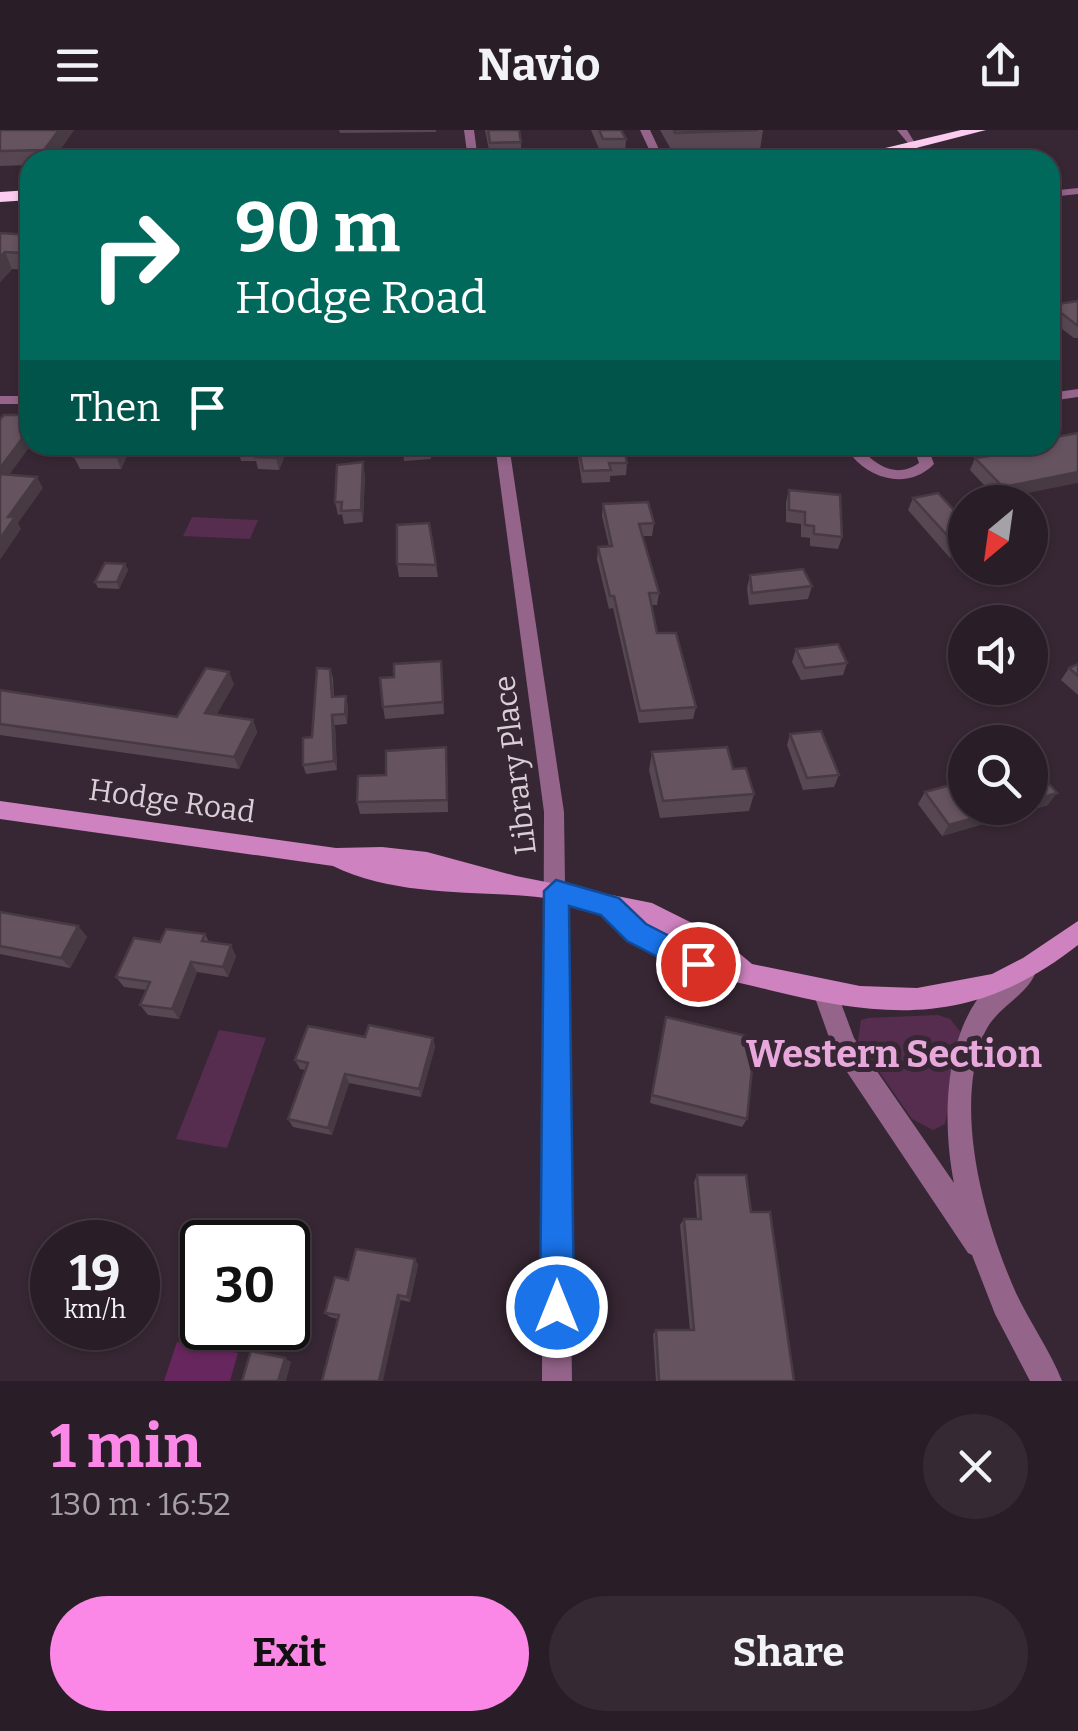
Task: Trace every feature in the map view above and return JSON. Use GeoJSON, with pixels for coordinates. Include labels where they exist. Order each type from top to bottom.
{"type":"FeatureCollection","features":[{"type":"Feature","properties":{"kind":"highway"},"geometry":{"type":"LineString","coordinates":[[896,150],[979,130]]}},
{"type":"Feature","properties":{"kind":"street"},"geometry":{"type":"LineString","coordinates":[[902,130],[916,146]]}},
{"type":"Feature","properties":{"kind":"street","name":"Library Place"},"geometry":{"type":"LineString","coordinates":[[503,455],[554,812],[557,1381]]}},
{"type":"Feature","properties":{"kind":"street"},"geometry":{"type":"LineString","coordinates":[[859,455],[864,462],[900,475],[915,473],[926,464],[923,455]]}},
{"type":"Feature","properties":{"kind":"street","name":"Hodge Road"},"geometry":{"type":"LineString","coordinates":[[0,810],[336,857],[363,870],[465,885],[516,885],[556,891],[610,906],[636,933],[698,964],[826,995],[876,1001],[931,999],[982,989],[1023,974],[1078,931]]}},
{"type":"Feature","properties":{"kind":"street"},"geometry":{"type":"LineString","coordinates":[[993,1267],[962,1154],[958,1100],[962,1063],[974,1028],[992,1000],[1023,974]]}},
{"type":"Feature","properties":{"kind":"street"},"geometry":{"type":"LineString","coordinates":[[826,995],[844,1045],[993,1267],[1048,1381]]}},
{"type":"Feature","properties":{"kind":"shaded area"},"geometry":{"type":"Polygon","coordinates":[[[192,517],[258,520],[250,539],[183,536],[192,517]]]}},
{"type":"Feature","properties":{"kind":"shaded area"},"geometry":{"type":"Polygon","coordinates":[[[938,1015],[950,1019],[963,1035],[945,1124],[933,1130],[912,1119],[858,1041],[861,1020],[938,1015]]]}},
{"type":"Feature","properties":{"kind":"shaded area"},"geometry":{"type":"Polygon","coordinates":[[[219,1030],[266,1038],[227,1148],[176,1139],[219,1030]]]}},
{"type":"Feature","properties":{"kind":"shaded area"},"geometry":{"type":"Polygon","coordinates":[[[177,1342],[180,1350],[238,1353],[230,1381],[164,1381],[177,1342]]]}},
{"type":"Feature","properties":{"kind":"building"},"geometry":{"type":"Polygon","coordinates":[[[0,130],[59,130],[44,150],[0,151],[0,130]]]}},
{"type":"Feature","properties":{"kind":"building"},"geometry":{"type":"Polygon","coordinates":[[[488,130],[519,130],[521,142],[490,143],[488,130]]]}},
{"type":"Feature","properties":{"kind":"building"},"geometry":{"type":"Polygon","coordinates":[[[599,130],[621,130],[626,139],[603,139],[599,130]]]}},
{"type":"Feature","properties":{"kind":"building"},"geometry":{"type":"Polygon","coordinates":[[[674,130],[758,130],[675,133],[674,130]]]}},
{"type":"Feature","properties":{"kind":"building"},"geometry":{"type":"Polygon","coordinates":[[[0,233],[20,234],[20,253],[5,252],[0,257],[0,233]]]}},
{"type":"Feature","properties":{"kind":"building"},"geometry":{"type":"Polygon","coordinates":[[[1078,301],[1078,326],[1060,312],[1060,304],[1078,301]]]}},
{"type":"Feature","properties":{"kind":"building"},"geometry":{"type":"Polygon","coordinates":[[[4,415],[20,415],[20,441],[0,468],[0,419],[4,415]]]}},
{"type":"Feature","properties":{"kind":"building"},"geometry":{"type":"Polygon","coordinates":[[[1078,433],[1078,472],[1001,485],[975,458],[996,455],[1060,455],[1060,436],[1078,433]]]}},
{"type":"Feature","properties":{"kind":"building"},"geometry":{"type":"Polygon","coordinates":[[[75,455],[117,455],[116,457],[75,455]]]}},
{"type":"Feature","properties":{"kind":"building"},"geometry":{"type":"Polygon","coordinates":[[[580,455],[625,455],[627,463],[609,463],[611,470],[583,471],[580,455]]]}},
{"type":"Feature","properties":{"kind":"building"},"geometry":{"type":"Polygon","coordinates":[[[363,462],[361,510],[341,511],[342,502],[335,502],[337,465],[363,462]]]}},
{"type":"Feature","properties":{"kind":"building"},"geometry":{"type":"Polygon","coordinates":[[[0,474],[37,477],[8,517],[15,517],[0,539],[0,474]]]}},
{"type":"Feature","properties":{"kind":"building"},"geometry":{"type":"Polygon","coordinates":[[[789,490],[840,495],[842,537],[814,534],[814,526],[805,525],[805,512],[789,510],[789,490]]]}},
{"type":"Feature","properties":{"kind":"building"},"geometry":{"type":"Polygon","coordinates":[[[938,493],[948,504],[948,536],[913,498],[938,493]]]}},
{"type":"Feature","properties":{"kind":"building"},"geometry":{"type":"Polygon","coordinates":[[[648,502],[654,523],[639,524],[659,593],[649,593],[657,633],[676,633],[696,707],[640,711],[614,596],[610,596],[598,547],[612,546],[603,504],[648,502]]]}},
{"type":"Feature","properties":{"kind":"building"},"geometry":{"type":"Polygon","coordinates":[[[429,523],[436,565],[397,564],[397,525],[429,523]]]}},
{"type":"Feature","properties":{"kind":"building"},"geometry":{"type":"Polygon","coordinates":[[[105,563],[125,564],[117,582],[95,582],[105,563]]]}},
{"type":"Feature","properties":{"kind":"building"},"geometry":{"type":"Polygon","coordinates":[[[803,569],[812,586],[752,593],[750,575],[803,569]]]}},
{"type":"Feature","properties":{"kind":"building"},"geometry":{"type":"Polygon","coordinates":[[[838,644],[847,663],[805,668],[796,649],[838,644]]]}},
{"type":"Feature","properties":{"kind":"building"},"geometry":{"type":"Polygon","coordinates":[[[441,661],[443,702],[383,707],[380,678],[394,677],[394,664],[441,661]]]}},
{"type":"Feature","properties":{"kind":"building"},"geometry":{"type":"Polygon","coordinates":[[[206,668],[229,672],[205,713],[253,720],[234,757],[0,724],[0,690],[177,717],[206,668]]]}},
{"type":"Feature","properties":{"kind":"building"},"geometry":{"type":"Polygon","coordinates":[[[317,668],[330,669],[332,697],[346,696],[345,714],[332,715],[334,761],[303,765],[303,738],[312,737],[317,668]]]}},
{"type":"Feature","properties":{"kind":"building"},"geometry":{"type":"Polygon","coordinates":[[[821,731],[839,775],[807,778],[790,734],[821,731]]]}},
{"type":"Feature","properties":{"kind":"building"},"geometry":{"type":"Polygon","coordinates":[[[446,747],[447,800],[357,802],[358,776],[386,775],[386,751],[446,747]]]}},
{"type":"Feature","properties":{"kind":"building"},"geometry":{"type":"Polygon","coordinates":[[[727,747],[733,769],[746,768],[754,794],[663,801],[652,752],[727,747]]]}},
{"type":"Feature","properties":{"kind":"building"},"geometry":{"type":"Polygon","coordinates":[[[948,786],[948,824],[925,792],[948,786]]]}},
{"type":"Feature","properties":{"kind":"building"},"geometry":{"type":"Polygon","coordinates":[[[0,912],[78,926],[61,958],[0,946],[0,912]]]}},
{"type":"Feature","properties":{"kind":"building"},"geometry":{"type":"Polygon","coordinates":[[[166,929],[205,934],[202,941],[231,945],[223,967],[191,962],[172,1009],[140,1005],[150,982],[116,977],[134,938],[160,942],[166,929]]]}},
{"type":"Feature","properties":{"kind":"building"},"geometry":{"type":"Polygon","coordinates":[[[666,1017],[755,1038],[747,1119],[652,1095],[666,1017]]]}},
{"type":"Feature","properties":{"kind":"building"},"geometry":{"type":"Polygon","coordinates":[[[369,1025],[433,1038],[419,1089],[345,1074],[328,1128],[288,1119],[308,1063],[295,1060],[308,1026],[365,1037],[369,1025]]]}},
{"type":"Feature","properties":{"kind":"building"},"geometry":{"type":"Polygon","coordinates":[[[697,1175],[746,1175],[751,1212],[770,1212],[794,1381],[659,1381],[656,1330],[694,1330],[684,1219],[701,1219],[697,1175]]]}},
{"type":"Feature","properties":{"kind":"building"},"geometry":{"type":"Polygon","coordinates":[[[356,1249],[415,1259],[407,1297],[398,1295],[379,1381],[322,1381],[339,1315],[325,1313],[335,1277],[348,1280],[356,1249]]]}},
{"type":"Feature","properties":{"kind":"building"},"geometry":{"type":"Polygon","coordinates":[[[251,1351],[285,1358],[278,1381],[242,1381],[251,1351]]]}},
{"type":"Feature","properties":{"kind":"district","name":"Western Section"},"geometry":{"type":"Point","coordinates":[894,1054]}},
{"type":"Feature","properties":{"kind":"route"},"geometry":{"type":"LineString","coordinates":[[557,1307],[556,891],[610,906],[618,919],[636,933],[698,964]]}}]}
